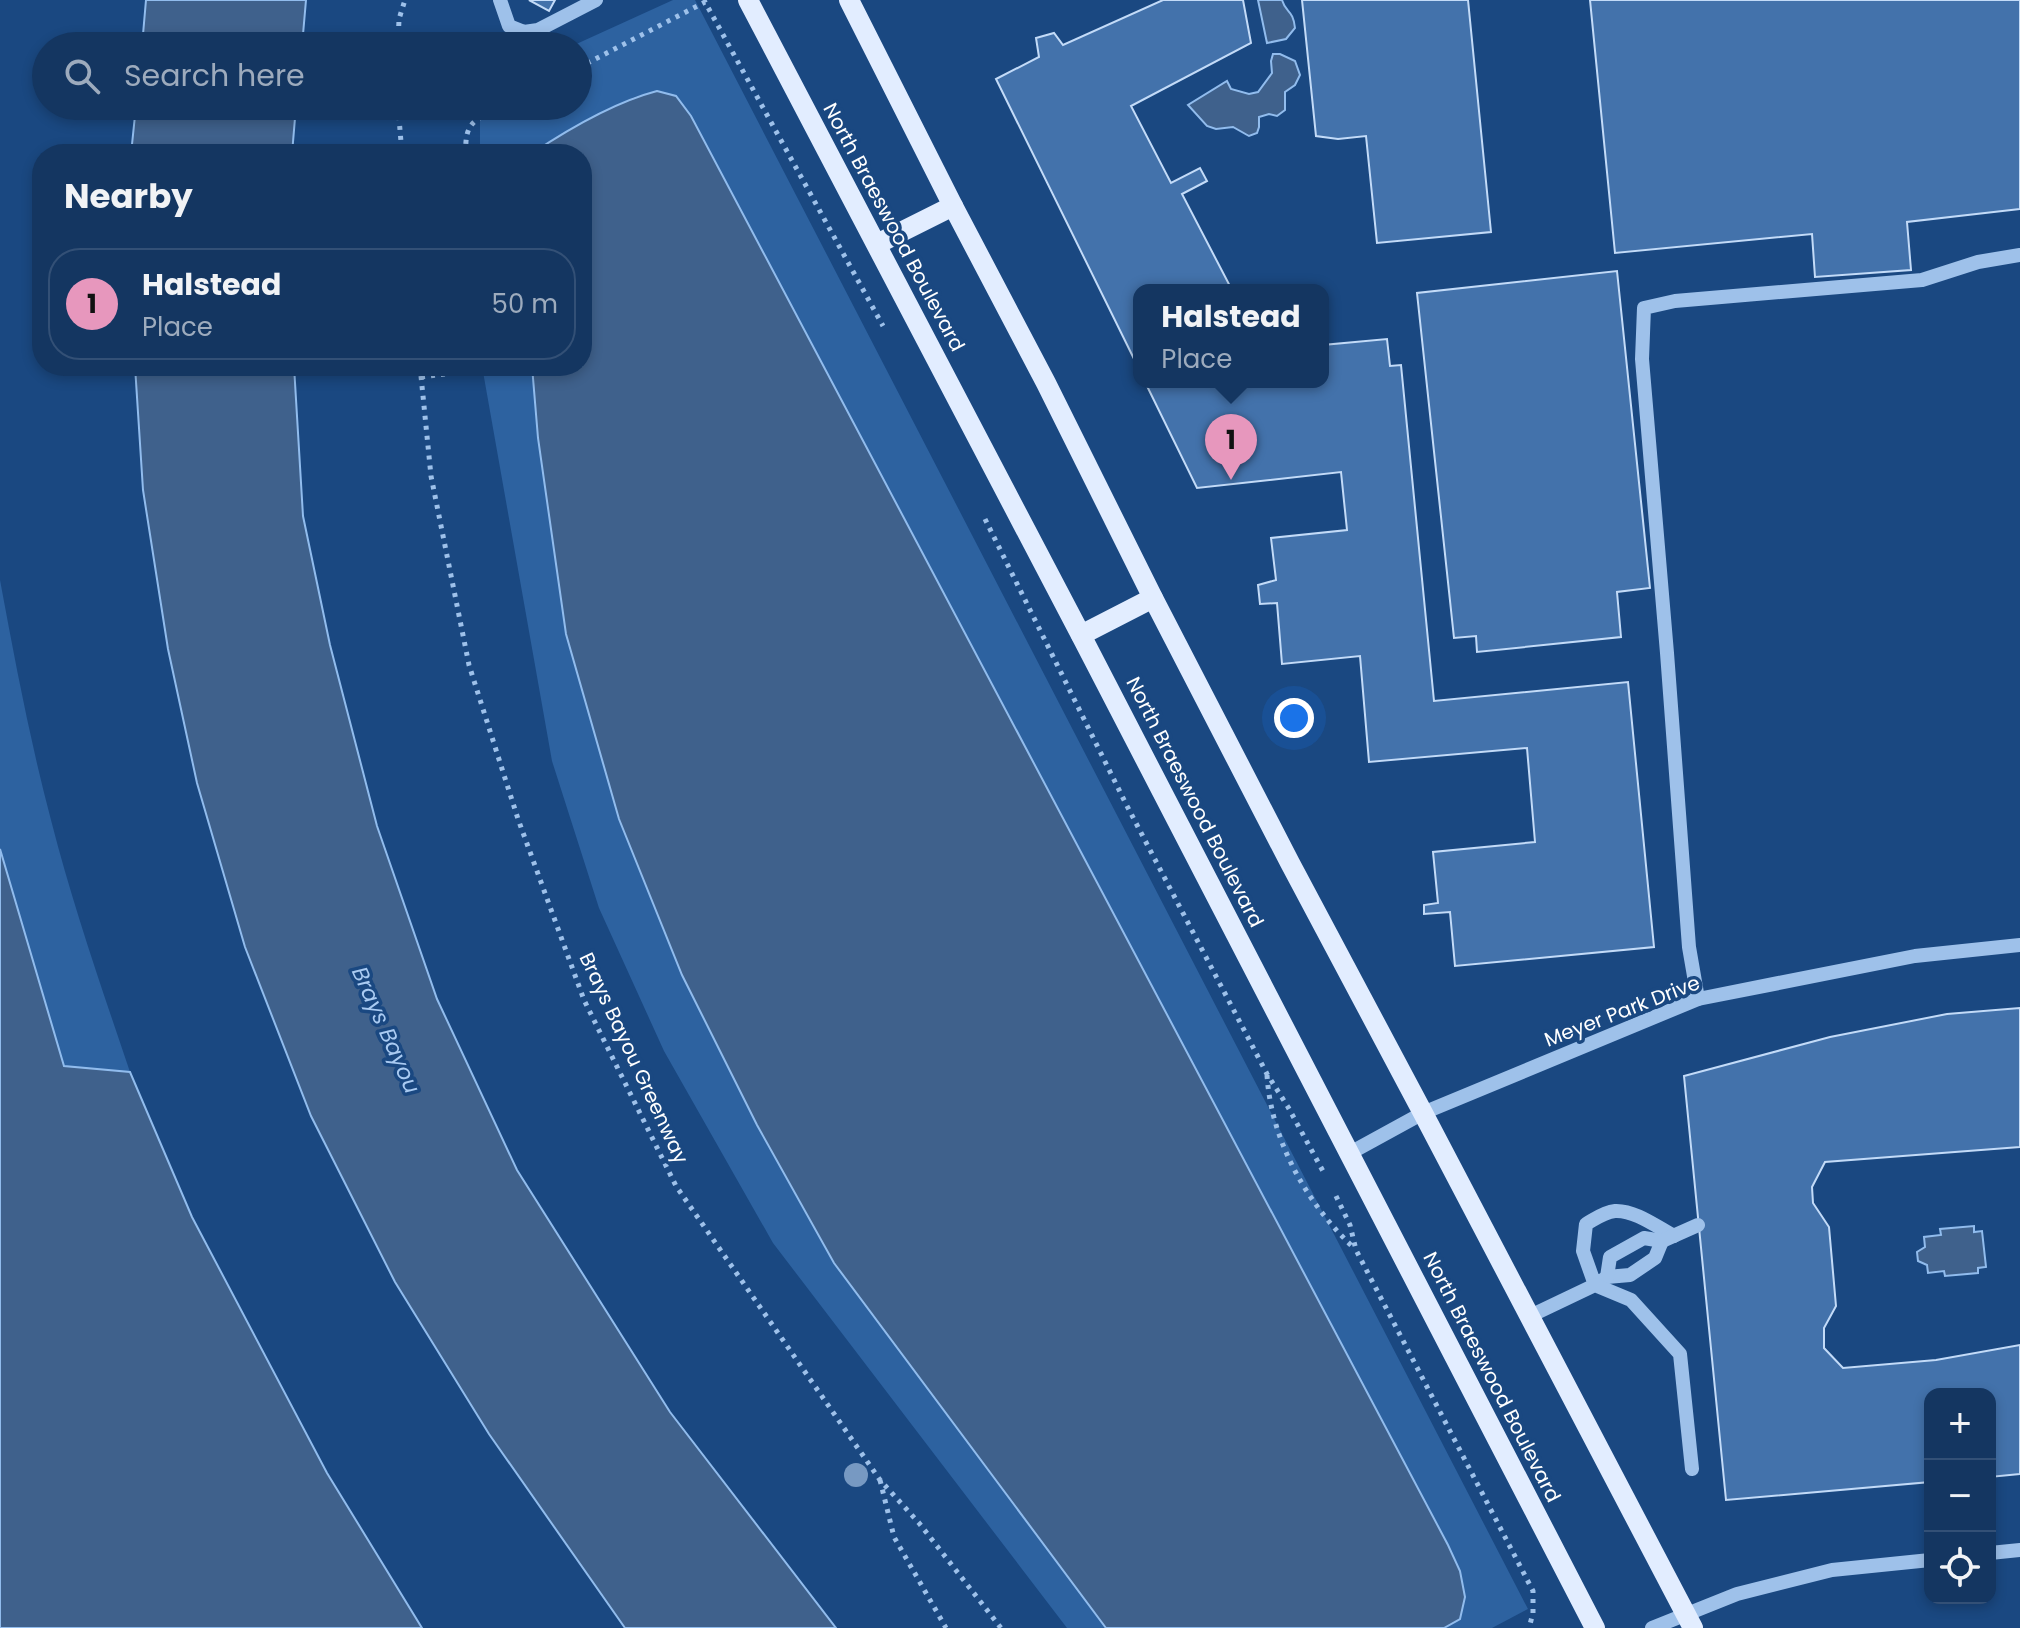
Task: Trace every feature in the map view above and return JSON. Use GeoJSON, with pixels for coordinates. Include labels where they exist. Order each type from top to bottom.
{"type":"FeatureCollection","features":[{"type":"Feature","properties":{"kind":"main road","name":"North Braeswood Boulevard"},"geometry":{"type":"LineString","coordinates":[[748,0],[1595,1628]]}},
{"type":"Feature","properties":{"kind":"main road"},"geometry":{"type":"LineString","coordinates":[[849,0],[1290,863],[1690,1621]]}},
{"type":"Feature","properties":{"kind":"main road"},"geometry":{"type":"LineString","coordinates":[[877,244],[953,206]]}},
{"type":"Feature","properties":{"kind":"main road"},"geometry":{"type":"LineString","coordinates":[[1081,635],[1153,598]]}},
{"type":"Feature","properties":{"kind":"street"},"geometry":{"type":"LineString","coordinates":[[500,0],[509,26],[524,32],[538,30],[596,0]]}},
{"type":"Feature","properties":{"kind":"street"},"geometry":{"type":"LineString","coordinates":[[1698,999],[1689,947],[1642,359],[1644,308],[1675,301],[1922,280],[1978,262],[2020,255]]}},
{"type":"Feature","properties":{"kind":"street","name":"Meyer Park Drive"},"geometry":{"type":"LineString","coordinates":[[1350,1153],[1423,1113],[1698,999],[1915,956],[2020,945]]}},
{"type":"Feature","properties":{"kind":"street"},"geometry":{"type":"LineString","coordinates":[[1668,1238],[1629,1213],[1616,1211],[1603,1214],[1586,1224],[1583,1251],[1601,1281],[1631,1300],[1680,1354],[1692,1469]]}},
{"type":"Feature","properties":{"kind":"street"},"geometry":{"type":"LineString","coordinates":[[1601,1281],[1610,1257],[1644,1238],[1668,1238],[1698,1225]]}},
{"type":"Feature","properties":{"kind":"street"},"geometry":{"type":"LineString","coordinates":[[1530,1316],[1601,1281],[1630,1275],[1655,1258],[1668,1238]]}},
{"type":"Feature","properties":{"kind":"street"},"geometry":{"type":"LineString","coordinates":[[1996,1552],[2020,1550]]}},
{"type":"Feature","properties":{"kind":"street"},"geometry":{"type":"LineString","coordinates":[[1652,1628],[1690,1621],[1737,1594],[1832,1570],[1924,1561]]}},
{"type":"Feature","properties":{"kind":"path"},"geometry":{"type":"LineString","coordinates":[[399,32],[405,0]]}},
{"type":"Feature","properties":{"kind":"path"},"geometry":{"type":"LineString","coordinates":[[592,61],[705,2],[888,335]]}},
{"type":"Feature","properties":{"kind":"path"},"geometry":{"type":"LineString","coordinates":[[399,120],[401,144]]}},
{"type":"Feature","properties":{"kind":"path"},"geometry":{"type":"LineString","coordinates":[[465,144],[467,129],[477,120]]}},
{"type":"Feature","properties":{"kind":"path"},"geometry":{"type":"LineString","coordinates":[[421,377],[429,376]]}},
{"type":"Feature","properties":{"kind":"path","name":"Brays Bayou Greenway"},"geometry":{"type":"LineString","coordinates":[[421,377],[431,476],[469,665],[518,819],[584,1000],[676,1186],[880,1480],[919,1523],[1001,1628]]}},
{"type":"Feature","properties":{"kind":"path"},"geometry":{"type":"LineString","coordinates":[[984,518],[1126,804],[1267,1074],[1324,1173]]}},
{"type":"Feature","properties":{"kind":"path"},"geometry":{"type":"LineString","coordinates":[[1267,1074],[1269,1098],[1298,1177],[1335,1231],[1356,1250]]}},
{"type":"Feature","properties":{"kind":"path"},"geometry":{"type":"LineString","coordinates":[[1332,1187],[1350,1225],[1356,1250],[1533,1591],[1529,1628]]}},
{"type":"Feature","properties":{"kind":"path"},"geometry":{"type":"LineString","coordinates":[[880,1480],[894,1537],[946,1628]]}},
{"type":"Feature","properties":{"kind":"shaded area"},"geometry":{"type":"Polygon","coordinates":[[[673,0],[695,0],[1528,1609],[1492,1628],[1444,1628],[1460,1619],[1460,1571],[1448,1545],[691,116],[676,96],[657,91],[634,97],[592,119],[592,37],[673,0]]]}},
{"type":"Feature","properties":{"kind":"shaded area"},"geometry":{"type":"Polygon","coordinates":[[[480,120],[590,120],[546,144],[480,144],[480,120]]]}},
{"type":"Feature","properties":{"kind":"shaded area"},"geometry":{"type":"Polygon","coordinates":[[[484,376],[533,376],[538,438],[566,634],[619,819],[682,975],[757,1125],[834,1263],[1106,1628],[1067,1628],[773,1243],[664,1051],[599,908],[552,761],[484,376]]]}},
{"type":"Feature","properties":{"kind":"shaded area"},"geometry":{"type":"Polygon","coordinates":[[[0,580],[51,820],[78,916],[130,1072],[64,1067],[0,849],[0,580]]]}},
{"type":"Feature","properties":{"kind":"water"},"geometry":{"type":"Polygon","coordinates":[[[146,0],[306,0],[303,32],[143,32],[146,0]]]}},
{"type":"Feature","properties":{"kind":"water"},"geometry":{"type":"Polygon","coordinates":[[[1258,0],[1282,0],[1295,28],[1286,39],[1267,43],[1258,0]]]}},
{"type":"Feature","properties":{"kind":"water"},"geometry":{"type":"Polygon","coordinates":[[[1273,54],[1295,61],[1300,75],[1295,85],[1285,92],[1285,110],[1277,116],[1269,114],[1259,117],[1257,133],[1249,136],[1233,127],[1216,129],[1207,126],[1188,105],[1227,81],[1231,89],[1249,94],[1258,92],[1272,73],[1273,54]]]}},
{"type":"Feature","properties":{"kind":"water"},"geometry":{"type":"Polygon","coordinates":[[[657,91],[676,96],[691,116],[1448,1545],[1460,1571],[1465,1597],[1460,1619],[1444,1628],[1106,1628],[834,1263],[757,1125],[682,975],[619,819],[566,634],[538,438],[533,376],[592,376],[592,144],[547,144],[625,102],[657,91]]]}},
{"type":"Feature","properties":{"kind":"water"},"geometry":{"type":"Polygon","coordinates":[[[135,120],[295,120],[293,144],[132,144],[135,120]]]}},
{"type":"Feature","properties":{"kind":"water","name":"Brays Bayou"},"geometry":{"type":"Polygon","coordinates":[[[136,376],[295,376],[303,516],[330,645],[377,826],[437,999],[517,1170],[670,1412],[836,1628],[625,1628],[489,1434],[395,1282],[311,1116],[245,947],[197,783],[168,649],[143,490],[136,376]]]}},
{"type":"Feature","properties":{"kind":"water"},"geometry":{"type":"Polygon","coordinates":[[[0,849],[64,1066],[130,1072],[192,1217],[327,1473],[422,1628],[0,1628],[0,849]]]}},
{"type":"Feature","properties":{"kind":"water"},"geometry":{"type":"Polygon","coordinates":[[[1974,1226],[1974,1232],[1982,1231],[1986,1267],[1978,1268],[1978,1273],[1945,1276],[1944,1271],[1928,1273],[1927,1265],[1918,1261],[1917,1252],[1925,1247],[1924,1237],[1941,1235],[1940,1229],[1974,1226]]]}},
{"type":"Feature","properties":{"kind":"building"},"geometry":{"type":"Polygon","coordinates":[[[529,0],[555,0],[549,11],[529,0]]]}},
{"type":"Feature","properties":{"kind":"building"},"geometry":{"type":"Polygon","coordinates":[[[1163,0],[1243,0],[1251,43],[1131,106],[1171,183],[1200,168],[1207,181],[1182,194],[1229,284],[1133,284],[1133,357],[996,79],[1039,57],[1036,38],[1054,33],[1063,45],[1163,0]]]}},
{"type":"Feature","properties":{"kind":"building"},"geometry":{"type":"Polygon","coordinates":[[[1302,0],[1468,0],[1491,232],[1377,243],[1366,136],[1338,139],[1316,136],[1302,0]]]}},
{"type":"Feature","properties":{"kind":"building"},"geometry":{"type":"Polygon","coordinates":[[[1590,0],[2020,0],[2020,209],[1907,222],[1911,270],[1815,277],[1812,234],[1615,253],[1590,0]]]}},
{"type":"Feature","properties":{"kind":"building"},"geometry":{"type":"Polygon","coordinates":[[[1617,271],[1650,588],[1617,592],[1621,637],[1477,652],[1476,636],[1454,638],[1417,293],[1617,271]]]}},
{"type":"Feature","properties":{"kind":"building"},"geometry":{"type":"Polygon","coordinates":[[[1387,339],[1390,366],[1401,365],[1434,701],[1628,682],[1654,947],[1455,966],[1450,912],[1424,914],[1424,905],[1438,903],[1433,852],[1535,842],[1527,748],[1369,762],[1360,656],[1282,664],[1277,603],[1260,604],[1258,585],[1276,580],[1271,538],[1347,530],[1341,472],[1197,488],[1148,388],[1329,388],[1329,344],[1387,339]]]}},
{"type":"Feature","properties":{"kind":"building"},"geometry":{"type":"Polygon","coordinates":[[[2020,1008],[2020,1147],[1825,1162],[1812,1187],[1813,1203],[1829,1227],[1836,1306],[1824,1328],[1824,1348],[1843,1368],[1936,1360],[2020,1345],[2020,1474],[1996,1476],[1996,1388],[1924,1388],[1924,1483],[1726,1500],[1684,1076],[1830,1037],[1947,1014],[2020,1008]]]}},
{"type":"Feature","properties":{"kind":"place","name":"Halstead"},"geometry":{"type":"Point","coordinates":[1231,480]}}]}
